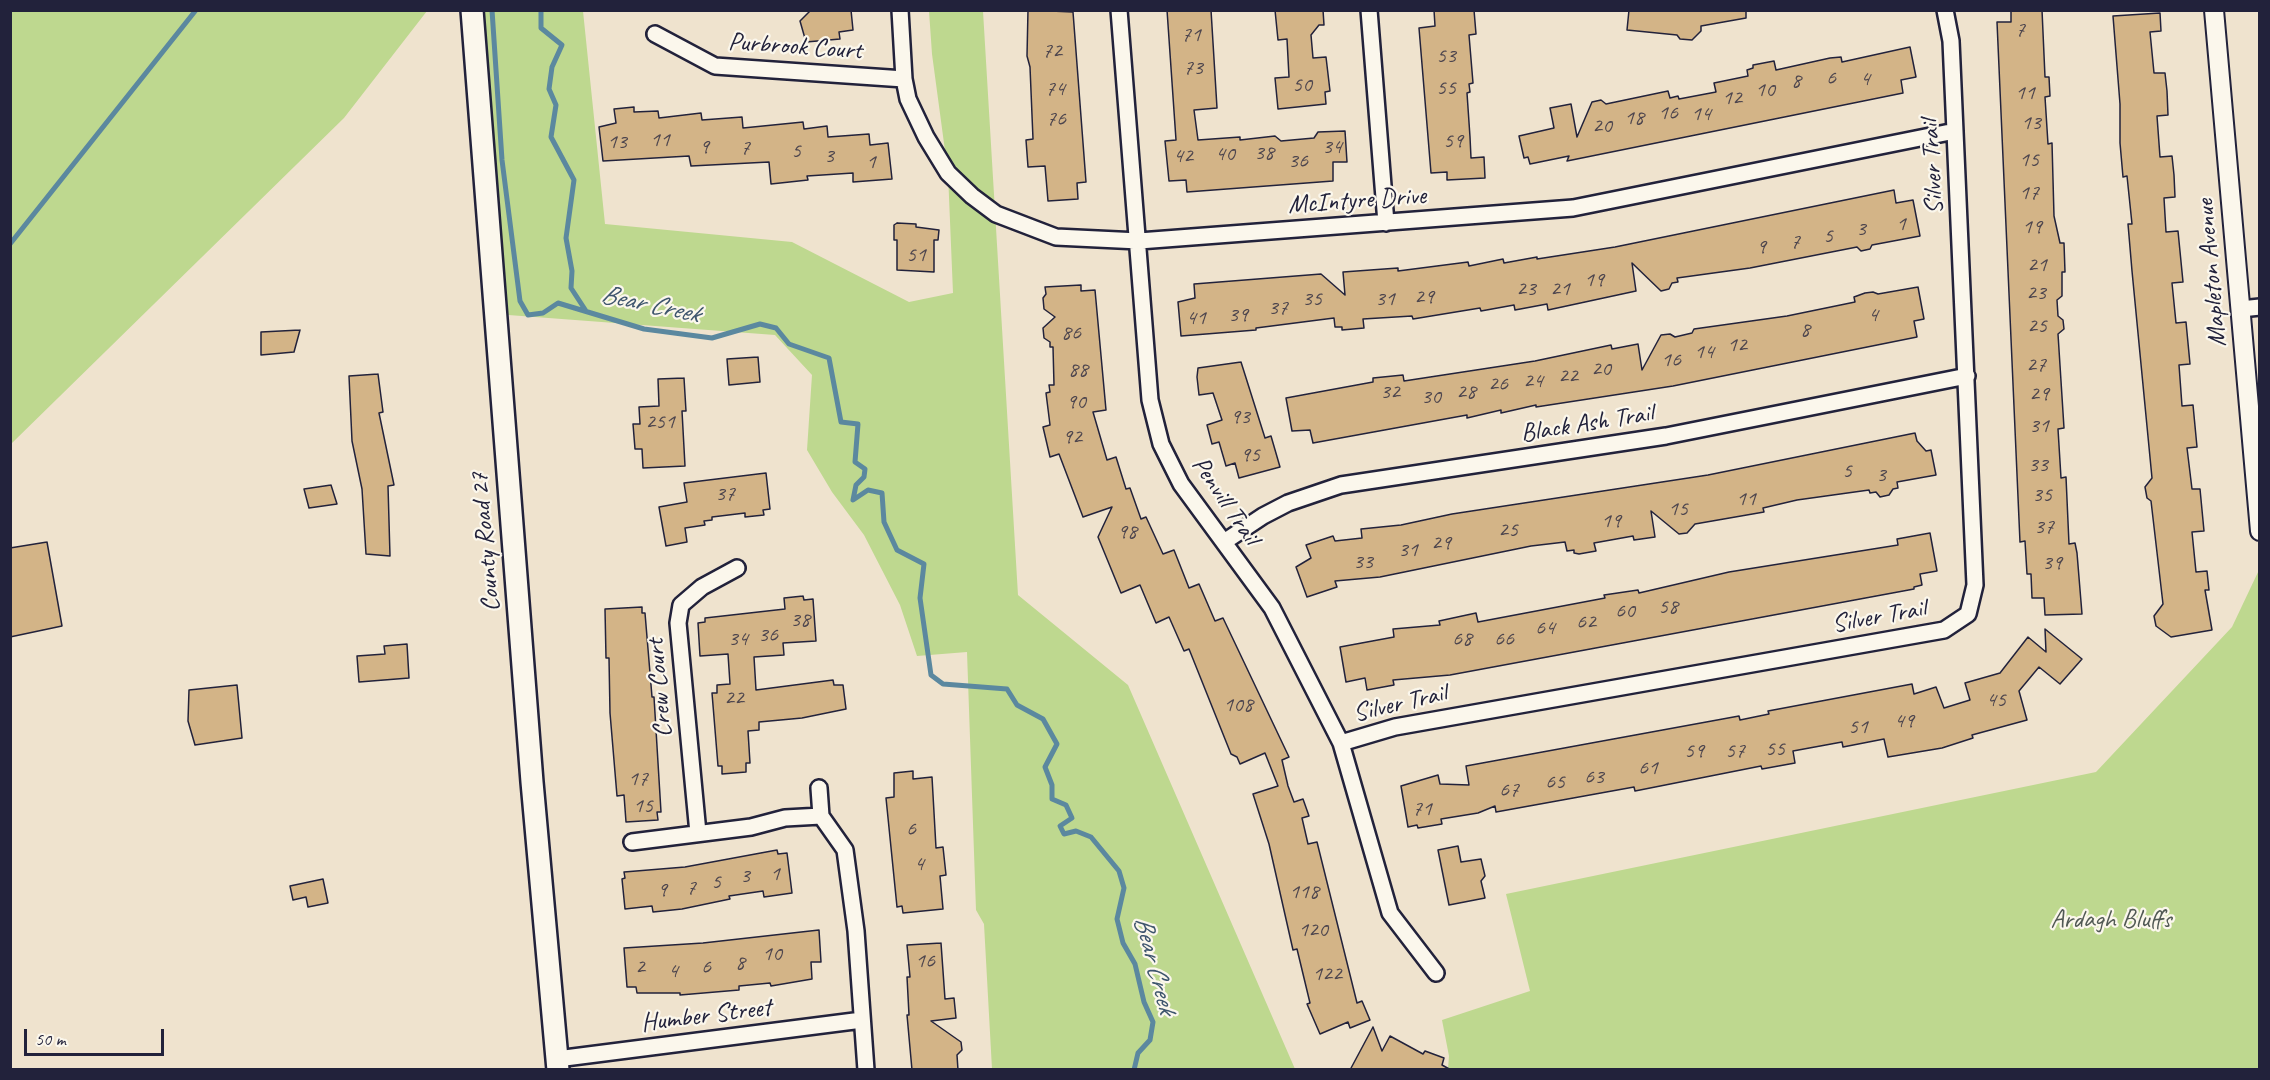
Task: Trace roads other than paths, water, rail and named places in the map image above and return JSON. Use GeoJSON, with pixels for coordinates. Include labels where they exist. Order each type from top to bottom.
{"type":"FeatureCollection","features":[{"type":"Feature","properties":{"kind":"main road","name":"County Road 27"},"geometry":{"type":"LineString","coordinates":[[472,10],[532,782],[557,1064]]}},
{"type":"Feature","properties":{"kind":"street","name":"McIntyre Drive"},"geometry":{"type":"LineString","coordinates":[[900,10],[904,79],[908,99],[926,137],[948,173],[996,214],[1056,237],[1138,241],[1573,208],[1955,131]]}},
{"type":"Feature","properties":{"kind":"street","name":"Penvill Trail"},"geometry":{"type":"LineString","coordinates":[[1119,10],[1150,400],[1161,444],[1181,484],[1272,608],[1341,742],[1390,913],[1436,974]]}},
{"type":"Feature","properties":{"kind":"street"},"geometry":{"type":"LineString","coordinates":[[1369,10],[1386,223]]}},
{"type":"Feature","properties":{"kind":"street","name":"Silver Trail"},"geometry":{"type":"LineString","coordinates":[[1341,742],[1395,727],[1944,630],[1968,614],[1975,585],[1951,41],[1945,10]]}},
{"type":"Feature","properties":{"kind":"street","name":"Mapleton Avenue"},"geometry":{"type":"LineString","coordinates":[[2214,10],[2259,531]]}},
{"type":"Feature","properties":{"kind":"street","name":"Purbrook Court"},"geometry":{"type":"LineString","coordinates":[[655,34],[715,66],[904,79]]}},
{"type":"Feature","properties":{"kind":"street"},"geometry":{"type":"LineString","coordinates":[[2241,309],[2259,307]]}},
{"type":"Feature","properties":{"kind":"street","name":"Black Ash Trail"},"geometry":{"type":"LineString","coordinates":[[1224,542],[1263,516],[1288,503],[1341,485],[1666,436],[1967,376]]}},
{"type":"Feature","properties":{"kind":"street","name":"Crew Court"},"geometry":{"type":"LineString","coordinates":[[698,833],[678,623],[681,605],[702,587],[737,568]]}},
{"type":"Feature","properties":{"kind":"street"},"geometry":{"type":"LineString","coordinates":[[819,788],[821,816],[846,850],[856,931],[866,1070]]}},
{"type":"Feature","properties":{"kind":"street"},"geometry":{"type":"LineString","coordinates":[[632,842],[751,827],[785,818],[821,816]]}},
{"type":"Feature","properties":{"kind":"street","name":"Humber Street"},"geometry":{"type":"LineString","coordinates":[[557,1064],[862,1020]]}},
{"type":"Feature","properties":{"kind":"waterway"},"geometry":{"type":"LineString","coordinates":[[10,244],[196,10]]}},
{"type":"Feature","properties":{"kind":"waterway","name":"Bear Creek"},"geometry":{"type":"LineString","coordinates":[[492,10],[502,160],[520,301],[528,315],[543,313],[558,303],[644,329],[712,338],[760,324],[776,328],[789,344],[829,358],[841,422],[858,424],[855,462],[865,469],[864,477],[856,485],[853,500],[868,490],[882,493],[884,522],[897,550],[924,564],[920,598],[931,675],[943,684],[1007,689],[1017,705],[1043,719],[1057,744],[1045,767],[1052,785],[1052,799],[1066,805],[1072,818],[1060,826],[1064,834],[1076,831],[1091,837],[1119,871],[1124,888],[1117,919],[1123,943],[1135,964],[1144,1002],[1153,1022],[1150,1040],[1138,1053],[1134,1070]]}},
{"type":"Feature","properties":{"kind":"waterway"},"geometry":{"type":"LineString","coordinates":[[541,10],[541,28],[562,45],[552,67],[549,89],[556,105],[551,137],[574,180],[566,238],[572,271],[571,288],[586,311]]}},
{"type":"Feature","properties":{"kind":"park label","name":"Ardagh Bluffs"},"geometry":{"type":"Point","coordinates":[2111,920]}}]}
